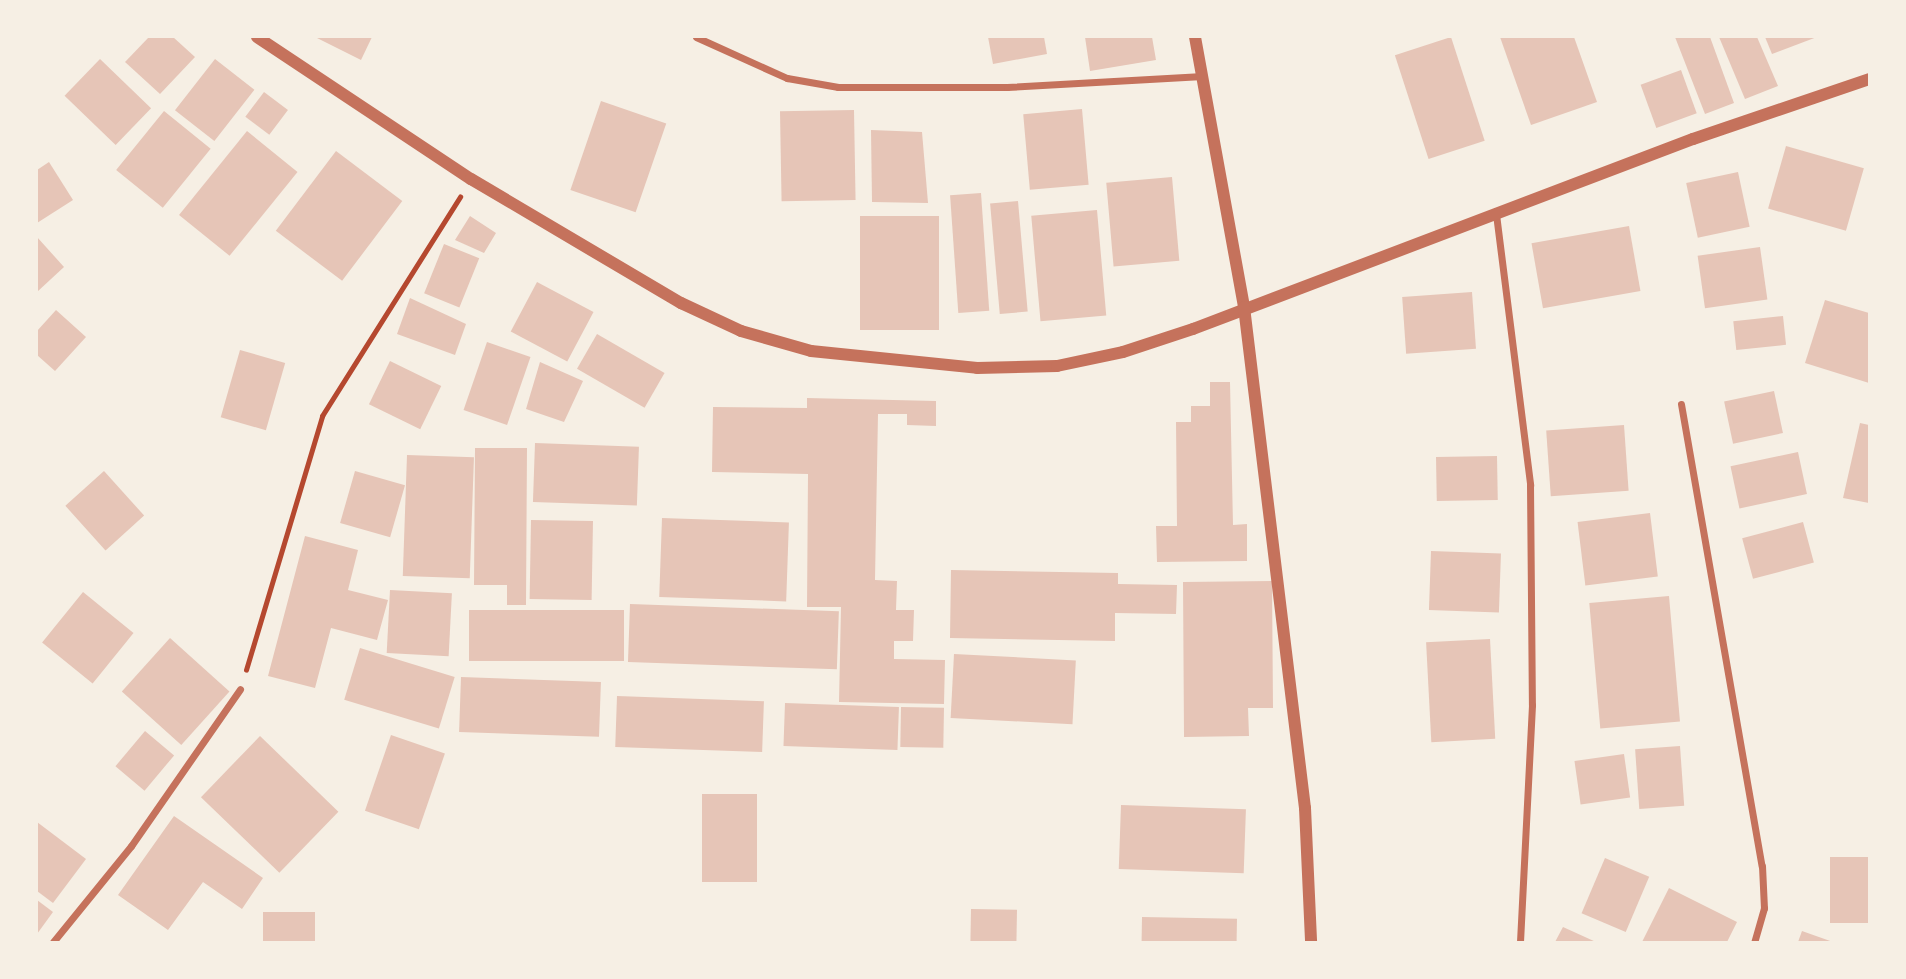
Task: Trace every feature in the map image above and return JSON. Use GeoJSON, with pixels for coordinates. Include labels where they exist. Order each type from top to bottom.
{"type":"FeatureCollection","features":[{"type":"Feature","properties":{"kind":"street"},"geometry":{"type":"LineString","coordinates":[[257,37],[471,179],[681,303],[741,331],[811,351],[964,367],[1057,366],[1134,348],[1869,79]]}},
{"type":"Feature","properties":{"kind":"street"},"geometry":{"type":"LineString","coordinates":[[696,37],[787,78],[838,87],[1007,87],[1203,76]]}},
{"type":"Feature","properties":{"kind":"street"},"geometry":{"type":"LineString","coordinates":[[1195,37],[1244,307],[1305,808],[1311,942]]}},
{"type":"Feature","properties":{"kind":"street"},"geometry":{"type":"LineString","coordinates":[[1496,214],[1530,485],[1532,705],[1520,942]]}},
{"type":"Feature","properties":{"kind":"street"},"geometry":{"type":"LineString","coordinates":[[1681,404],[1762,866],[1764,908],[1754,942]]}},
{"type":"Feature","properties":{"kind":"street"},"geometry":{"type":"LineString","coordinates":[[53,942],[131,846],[240,690]]}},
{"type":"Feature","properties":{"kind":"path"},"geometry":{"type":"LineString","coordinates":[[240,690],[321,416],[471,179]]}},
{"type":"Feature","properties":{"kind":"building"},"geometry":{"type":"Polygon","coordinates":[[[149,37],[173,37],[195,57],[160,94],[125,62],[149,37]]]}},
{"type":"Feature","properties":{"kind":"building"},"geometry":{"type":"Polygon","coordinates":[[[315,37],[372,37],[361,60],[315,37]]]}},
{"type":"Feature","properties":{"kind":"building"},"geometry":{"type":"Polygon","coordinates":[[[988,37],[1044,37],[1047,54],[993,64],[988,37]]]}},
{"type":"Feature","properties":{"kind":"building"},"geometry":{"type":"Polygon","coordinates":[[[1085,37],[1152,37],[1156,60],[1090,71],[1085,37]]]}},
{"type":"Feature","properties":{"kind":"building"},"geometry":{"type":"Polygon","coordinates":[[[1451,37],[1485,141],[1429,159],[1395,55],[1451,37]]]}},
{"type":"Feature","properties":{"kind":"building"},"geometry":{"type":"Polygon","coordinates":[[[1500,37],[1574,37],[1597,102],[1531,125],[1500,37]]]}},
{"type":"Feature","properties":{"kind":"building"},"geometry":{"type":"Polygon","coordinates":[[[1675,37],[1710,37],[1734,103],[1705,114],[1675,37]]]}},
{"type":"Feature","properties":{"kind":"building"},"geometry":{"type":"Polygon","coordinates":[[[1719,37],[1757,37],[1778,86],[1745,99],[1719,37]]]}},
{"type":"Feature","properties":{"kind":"building"},"geometry":{"type":"Polygon","coordinates":[[[1765,37],[1817,37],[1772,54],[1765,37]]]}},
{"type":"Feature","properties":{"kind":"building"},"geometry":{"type":"Polygon","coordinates":[[[100,59],[151,108],[116,145],[65,96],[100,59]]]}},
{"type":"Feature","properties":{"kind":"building"},"geometry":{"type":"Polygon","coordinates":[[[215,59],[254,90],[214,141],[175,110],[215,59]]]}},
{"type":"Feature","properties":{"kind":"building"},"geometry":{"type":"Polygon","coordinates":[[[1681,70],[1697,113],[1656,128],[1641,85],[1681,70]]]}},
{"type":"Feature","properties":{"kind":"building"},"geometry":{"type":"Polygon","coordinates":[[[264,92],[288,110],[269,135],[245,117],[264,92]]]}},
{"type":"Feature","properties":{"kind":"building"},"geometry":{"type":"Polygon","coordinates":[[[601,101],[666,123],[636,212],[570,190],[601,101]]]}},
{"type":"Feature","properties":{"kind":"building"},"geometry":{"type":"Polygon","coordinates":[[[1082,109],[1089,185],[1030,190],[1023,114],[1082,109]]]}},
{"type":"Feature","properties":{"kind":"building"},"geometry":{"type":"Polygon","coordinates":[[[854,110],[856,200],[782,201],[780,111],[854,110]]]}},
{"type":"Feature","properties":{"kind":"building"},"geometry":{"type":"Polygon","coordinates":[[[164,111],[211,149],[163,208],[116,170],[164,111]]]}},
{"type":"Feature","properties":{"kind":"building"},"geometry":{"type":"Polygon","coordinates":[[[871,130],[922,132],[928,203],[872,202],[871,130]]]}},
{"type":"Feature","properties":{"kind":"building"},"geometry":{"type":"Polygon","coordinates":[[[247,131],[298,172],[230,256],[179,215],[247,131]]]}},
{"type":"Feature","properties":{"kind":"building"},"geometry":{"type":"Polygon","coordinates":[[[1786,146],[1864,168],[1846,231],[1768,208],[1786,146]]]}},
{"type":"Feature","properties":{"kind":"building"},"geometry":{"type":"Polygon","coordinates":[[[336,151],[402,201],[342,281],[276,231],[336,151]]]}},
{"type":"Feature","properties":{"kind":"building"},"geometry":{"type":"Polygon","coordinates":[[[49,162],[73,200],[37,223],[37,170],[49,162]]]}},
{"type":"Feature","properties":{"kind":"building"},"geometry":{"type":"Polygon","coordinates":[[[1738,172],[1750,227],[1698,238],[1686,183],[1738,172]]]}},
{"type":"Feature","properties":{"kind":"building"},"geometry":{"type":"Polygon","coordinates":[[[1172,177],[1179,261],[1114,266],[1106,183],[1172,177]]]}},
{"type":"Feature","properties":{"kind":"building"},"geometry":{"type":"Polygon","coordinates":[[[981,193],[989,311],[958,313],[950,195],[981,193]]]}},
{"type":"Feature","properties":{"kind":"building"},"geometry":{"type":"Polygon","coordinates":[[[1018,201],[1028,312],[1000,314],[990,203],[1018,201]]]}},
{"type":"Feature","properties":{"kind":"building"},"geometry":{"type":"Polygon","coordinates":[[[1097,210],[1106,316],[1040,321],[1031,216],[1097,210]]]}},
{"type":"Feature","properties":{"kind":"building"},"geometry":{"type":"Polygon","coordinates":[[[470,216],[496,233],[484,253],[455,240],[470,216]]]}},
{"type":"Feature","properties":{"kind":"building"},"geometry":{"type":"Polygon","coordinates":[[[860,216],[939,216],[939,330],[860,330],[860,216]]]}},
{"type":"Feature","properties":{"kind":"building"},"geometry":{"type":"Polygon","coordinates":[[[1629,226],[1640,291],[1543,308],[1532,243],[1629,226]]]}},
{"type":"Feature","properties":{"kind":"building"},"geometry":{"type":"Polygon","coordinates":[[[37,237],[64,267],[37,292],[37,237]]]}},
{"type":"Feature","properties":{"kind":"building"},"geometry":{"type":"Polygon","coordinates":[[[444,244],[479,258],[459,307],[424,293],[444,244]]]}},
{"type":"Feature","properties":{"kind":"building"},"geometry":{"type":"Polygon","coordinates":[[[1760,247],[1767,299],[1705,308],[1698,256],[1760,247]]]}},
{"type":"Feature","properties":{"kind":"building"},"geometry":{"type":"Polygon","coordinates":[[[537,282],[594,312],[567,361],[511,331],[537,282]]]}},
{"type":"Feature","properties":{"kind":"building"},"geometry":{"type":"Polygon","coordinates":[[[1472,292],[1476,349],[1406,354],[1402,297],[1472,292]]]}},
{"type":"Feature","properties":{"kind":"building"},"geometry":{"type":"Polygon","coordinates":[[[410,298],[466,324],[455,355],[397,334],[410,298]]]}},
{"type":"Feature","properties":{"kind":"building"},"geometry":{"type":"Polygon","coordinates":[[[1825,300],[1869,313],[1869,383],[1805,363],[1825,300]]]}},
{"type":"Feature","properties":{"kind":"building"},"geometry":{"type":"Polygon","coordinates":[[[56,310],[86,337],[55,371],[37,355],[37,331],[56,310]]]}},
{"type":"Feature","properties":{"kind":"building"},"geometry":{"type":"Polygon","coordinates":[[[1783,316],[1786,345],[1736,350],[1733,321],[1783,316]]]}},
{"type":"Feature","properties":{"kind":"building"},"geometry":{"type":"Polygon","coordinates":[[[597,334],[665,373],[645,408],[577,369],[597,334]]]}},
{"type":"Feature","properties":{"kind":"building"},"geometry":{"type":"Polygon","coordinates":[[[487,342],[530,357],[507,425],[464,410],[487,342]]]}},
{"type":"Feature","properties":{"kind":"building"},"geometry":{"type":"Polygon","coordinates":[[[240,350],[285,363],[266,430],[221,417],[240,350]]]}},
{"type":"Feature","properties":{"kind":"building"},"geometry":{"type":"Polygon","coordinates":[[[390,361],[441,386],[420,429],[369,404],[390,361]]]}},
{"type":"Feature","properties":{"kind":"building"},"geometry":{"type":"Polygon","coordinates":[[[540,362],[583,381],[564,422],[526,409],[540,362]]]}},
{"type":"Feature","properties":{"kind":"building"},"geometry":{"type":"Polygon","coordinates":[[[1210,382],[1230,382],[1233,525],[1247,524],[1247,561],[1157,562],[1156,526],[1177,526],[1176,422],[1191,422],[1191,406],[1210,406],[1210,382]]]}},
{"type":"Feature","properties":{"kind":"building"},"geometry":{"type":"Polygon","coordinates":[[[1774,391],[1783,433],[1733,444],[1724,402],[1774,391]]]}},
{"type":"Feature","properties":{"kind":"building"},"geometry":{"type":"Polygon","coordinates":[[[807,398],[936,401],[936,426],[907,425],[907,414],[878,414],[875,580],[897,581],[896,610],[914,610],[913,641],[894,641],[894,659],[945,660],[944,704],[839,702],[841,607],[807,607],[808,474],[712,472],[713,407],[807,408],[807,398]]]}},
{"type":"Feature","properties":{"kind":"building"},"geometry":{"type":"Polygon","coordinates":[[[1860,423],[1869,425],[1869,503],[1843,498],[1860,423]]]}},
{"type":"Feature","properties":{"kind":"building"},"geometry":{"type":"Polygon","coordinates":[[[1624,425],[1629,491],[1551,496],[1546,430],[1624,425]]]}},
{"type":"Feature","properties":{"kind":"building"},"geometry":{"type":"Polygon","coordinates":[[[535,443],[639,447],[637,506],[533,502],[535,443]]]}},
{"type":"Feature","properties":{"kind":"building"},"geometry":{"type":"Polygon","coordinates":[[[475,448],[527,448],[526,605],[507,605],[507,585],[474,585],[475,448]]]}},
{"type":"Feature","properties":{"kind":"building"},"geometry":{"type":"Polygon","coordinates":[[[1798,452],[1807,494],[1739,508],[1731,466],[1798,452]]]}},
{"type":"Feature","properties":{"kind":"building"},"geometry":{"type":"Polygon","coordinates":[[[407,455],[474,457],[470,578],[403,576],[407,455]]]}},
{"type":"Feature","properties":{"kind":"building"},"geometry":{"type":"Polygon","coordinates":[[[1497,456],[1498,500],[1437,501],[1436,457],[1497,456]]]}},
{"type":"Feature","properties":{"kind":"building"},"geometry":{"type":"Polygon","coordinates":[[[104,471],[144,516],[106,550],[65,506],[104,471]]]}},
{"type":"Feature","properties":{"kind":"building"},"geometry":{"type":"Polygon","coordinates":[[[355,471],[405,485],[390,537],[340,523],[355,471]]]}},
{"type":"Feature","properties":{"kind":"building"},"geometry":{"type":"Polygon","coordinates":[[[1650,513],[1658,577],[1585,585],[1578,522],[1650,513]]]}},
{"type":"Feature","properties":{"kind":"building"},"geometry":{"type":"Polygon","coordinates":[[[662,518],[789,522],[786,601],[659,597],[662,518]]]}},
{"type":"Feature","properties":{"kind":"building"},"geometry":{"type":"Polygon","coordinates":[[[531,520],[593,521],[592,600],[530,599],[531,520]]]}},
{"type":"Feature","properties":{"kind":"building"},"geometry":{"type":"Polygon","coordinates":[[[1803,522],[1814,563],[1753,579],[1742,538],[1803,522]]]}},
{"type":"Feature","properties":{"kind":"building"},"geometry":{"type":"Polygon","coordinates":[[[305,536],[358,550],[348,590],[388,600],[377,640],[331,628],[315,688],[268,676],[305,536]]]}},
{"type":"Feature","properties":{"kind":"building"},"geometry":{"type":"Polygon","coordinates":[[[1431,551],[1501,553],[1499,612],[1429,610],[1431,551]]]}},
{"type":"Feature","properties":{"kind":"building"},"geometry":{"type":"Polygon","coordinates":[[[951,570],[1118,573],[1118,584],[1177,585],[1176,614],[1115,613],[1115,641],[950,638],[951,570]]]}},
{"type":"Feature","properties":{"kind":"building"},"geometry":{"type":"Polygon","coordinates":[[[1272,581],[1273,708],[1248,708],[1249,736],[1184,737],[1183,582],[1272,581]]]}},
{"type":"Feature","properties":{"kind":"building"},"geometry":{"type":"Polygon","coordinates":[[[390,590],[452,593],[449,656],[387,653],[390,590]]]}},
{"type":"Feature","properties":{"kind":"building"},"geometry":{"type":"Polygon","coordinates":[[[83,592],[134,633],[93,683],[42,643],[83,592]]]}},
{"type":"Feature","properties":{"kind":"building"},"geometry":{"type":"Polygon","coordinates":[[[1669,596],[1680,722],[1600,728],[1589,603],[1669,596]]]}},
{"type":"Feature","properties":{"kind":"building"},"geometry":{"type":"Polygon","coordinates":[[[630,604],[839,611],[837,669],[628,662],[630,604]]]}},
{"type":"Feature","properties":{"kind":"building"},"geometry":{"type":"Polygon","coordinates":[[[469,610],[624,610],[624,661],[469,661],[469,610]]]}},
{"type":"Feature","properties":{"kind":"building"},"geometry":{"type":"Polygon","coordinates":[[[170,638],[229,692],[181,745],[122,692],[170,638]]]}},
{"type":"Feature","properties":{"kind":"building"},"geometry":{"type":"Polygon","coordinates":[[[1490,639],[1495,739],[1431,742],[1426,642],[1490,639]]]}},
{"type":"Feature","properties":{"kind":"building"},"geometry":{"type":"Polygon","coordinates":[[[360,648],[455,677],[439,729],[344,700],[360,648]]]}},
{"type":"Feature","properties":{"kind":"building"},"geometry":{"type":"Polygon","coordinates":[[[954,654],[1076,660],[1072,724],[951,718],[954,654]]]}},
{"type":"Feature","properties":{"kind":"building"},"geometry":{"type":"Polygon","coordinates":[[[461,677],[601,682],[599,737],[459,732],[461,677]]]}},
{"type":"Feature","properties":{"kind":"building"},"geometry":{"type":"Polygon","coordinates":[[[617,696],[764,701],[762,752],[615,747],[617,696]]]}},
{"type":"Feature","properties":{"kind":"building"},"geometry":{"type":"Polygon","coordinates":[[[785,703],[899,707],[897,750],[783,746],[785,703]]]}},
{"type":"Feature","properties":{"kind":"building"},"geometry":{"type":"Polygon","coordinates":[[[901,707],[944,708],[943,748],[900,747],[901,707]]]}},
{"type":"Feature","properties":{"kind":"building"},"geometry":{"type":"Polygon","coordinates":[[[145,731],[174,755],[145,791],[115,766],[145,731]]]}},
{"type":"Feature","properties":{"kind":"building"},"geometry":{"type":"Polygon","coordinates":[[[391,735],[445,754],[419,829],[365,811],[391,735]]]}},
{"type":"Feature","properties":{"kind":"building"},"geometry":{"type":"Polygon","coordinates":[[[260,736],[338,812],[279,873],[201,797],[260,736]]]}},
{"type":"Feature","properties":{"kind":"building"},"geometry":{"type":"Polygon","coordinates":[[[1680,746],[1684,806],[1639,809],[1635,749],[1680,746]]]}},
{"type":"Feature","properties":{"kind":"building"},"geometry":{"type":"Polygon","coordinates":[[[1624,754],[1630,798],[1581,805],[1574,761],[1624,754]]]}},
{"type":"Feature","properties":{"kind":"building"},"geometry":{"type":"Polygon","coordinates":[[[702,794],[757,794],[757,882],[702,882],[702,794]]]}},
{"type":"Feature","properties":{"kind":"building"},"geometry":{"type":"Polygon","coordinates":[[[1121,805],[1246,809],[1244,873],[1119,869],[1121,805]]]}},
{"type":"Feature","properties":{"kind":"building"},"geometry":{"type":"Polygon","coordinates":[[[174,816],[263,878],[242,909],[203,882],[168,930],[118,895],[174,816]]]}},
{"type":"Feature","properties":{"kind":"building"},"geometry":{"type":"Polygon","coordinates":[[[37,822],[86,859],[53,903],[37,891],[37,822]]]}},
{"type":"Feature","properties":{"kind":"building"},"geometry":{"type":"Polygon","coordinates":[[[1830,857],[1869,857],[1869,923],[1830,923],[1830,857]]]}},
{"type":"Feature","properties":{"kind":"building"},"geometry":{"type":"Polygon","coordinates":[[[1605,858],[1649,877],[1626,932],[1582,913],[1605,858]]]}},
{"type":"Feature","properties":{"kind":"building"},"geometry":{"type":"Polygon","coordinates":[[[1669,888],[1737,922],[1727,942],[1642,942],[1669,888]]]}},
{"type":"Feature","properties":{"kind":"building"},"geometry":{"type":"Polygon","coordinates":[[[37,900],[53,912],[37,934],[37,900]]]}},
{"type":"Feature","properties":{"kind":"building"},"geometry":{"type":"Polygon","coordinates":[[[971,909],[1017,910],[1016,942],[970,942],[971,909]]]}},
{"type":"Feature","properties":{"kind":"building"},"geometry":{"type":"Polygon","coordinates":[[[263,912],[315,912],[315,942],[263,942],[263,912]]]}},
{"type":"Feature","properties":{"kind":"building"},"geometry":{"type":"Polygon","coordinates":[[[1142,917],[1237,919],[1237,942],[1142,942],[1142,917]]]}},
{"type":"Feature","properties":{"kind":"building"},"geometry":{"type":"Polygon","coordinates":[[[1563,927],[1596,942],[1555,942],[1563,927]]]}},
{"type":"Feature","properties":{"kind":"building"},"geometry":{"type":"Polygon","coordinates":[[[1802,931],[1833,942],[1798,942],[1802,931]]]}}]}
